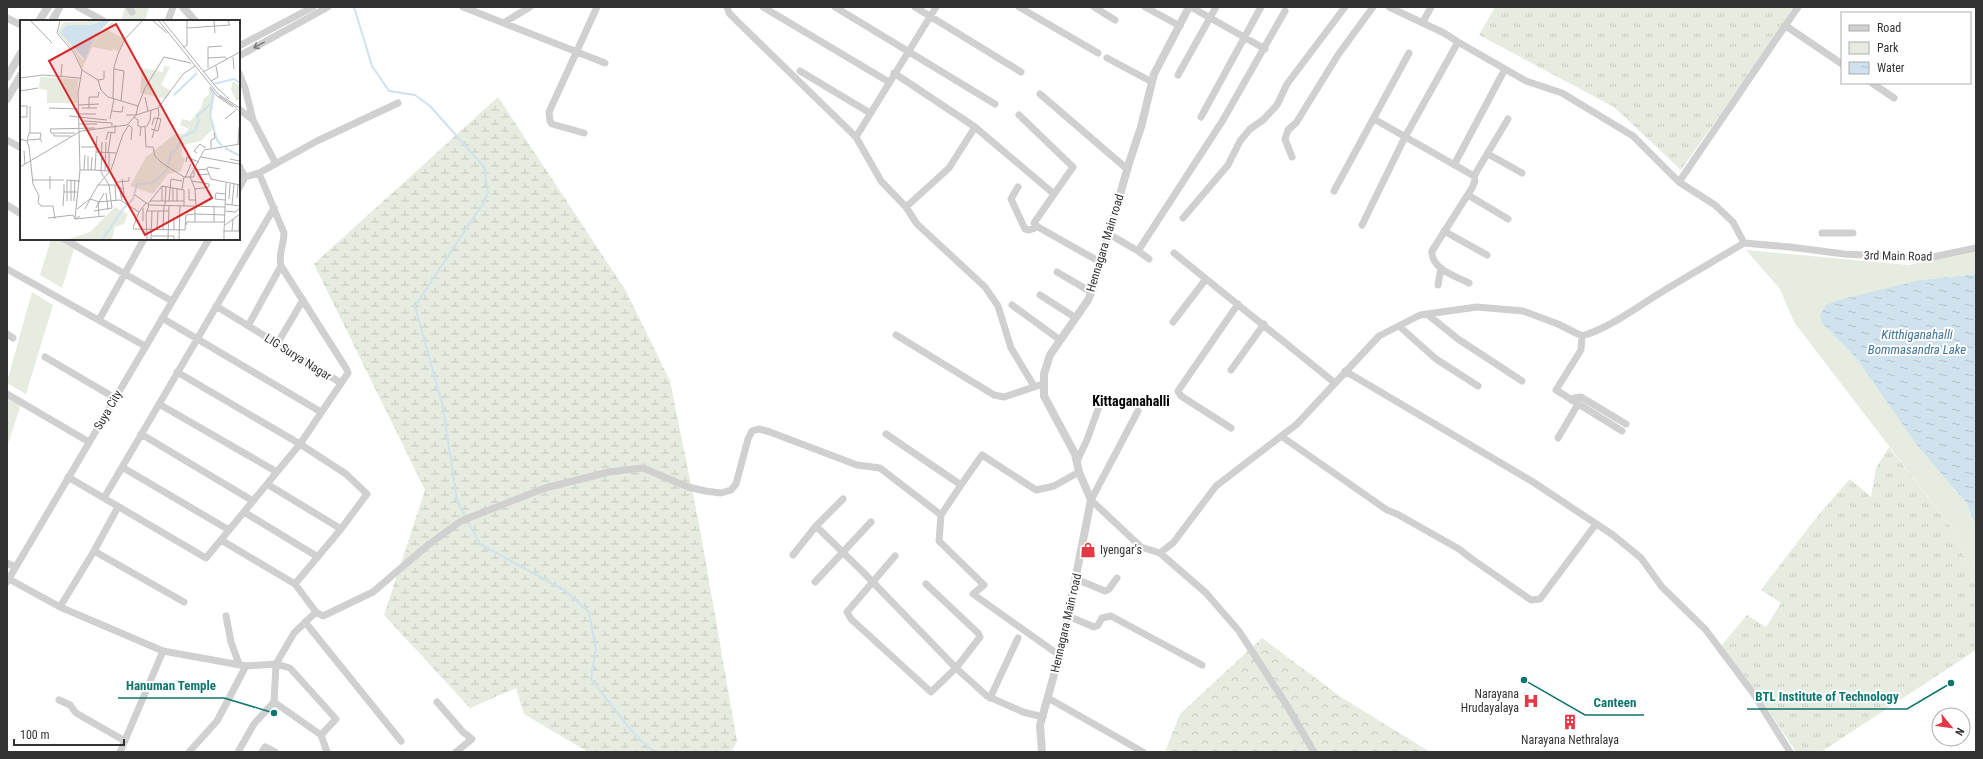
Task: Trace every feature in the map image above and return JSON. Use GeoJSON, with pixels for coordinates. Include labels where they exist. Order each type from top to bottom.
{"type":"FeatureCollection","features":[{"type":"Feature","properties":{"kind":"street"},"geometry":{"type":"LineString","coordinates":[[40,20],[48,7]]}},
{"type":"Feature","properties":{"kind":"street"},"geometry":{"type":"LineString","coordinates":[[78,7],[102,20]]}},
{"type":"Feature","properties":{"kind":"street"},"geometry":{"type":"LineString","coordinates":[[168,20],[173,7]]}},
{"type":"Feature","properties":{"kind":"street"},"geometry":{"type":"LineString","coordinates":[[182,7],[194,20]]}},
{"type":"Feature","properties":{"kind":"street"},"geometry":{"type":"LineString","coordinates":[[240,55],[277,30],[312,10],[328,7]]}},
{"type":"Feature","properties":{"kind":"street"},"geometry":{"type":"LineString","coordinates":[[463,7],[505,22],[605,63]]}},
{"type":"Feature","properties":{"kind":"street"},"geometry":{"type":"LineString","coordinates":[[505,22],[530,7]]}},
{"type":"Feature","properties":{"kind":"street"},"geometry":{"type":"LineString","coordinates":[[584,133],[552,124],[549,116],[576,51],[597,7]]}},
{"type":"Feature","properties":{"kind":"street"},"geometry":{"type":"LineString","coordinates":[[727,7],[729,13],[856,138],[881,181],[906,207],[917,224],[985,287],[998,306],[1012,348],[1034,386]]}},
{"type":"Feature","properties":{"kind":"street"},"geometry":{"type":"LineString","coordinates":[[763,7],[889,82]]}},
{"type":"Feature","properties":{"kind":"street"},"geometry":{"type":"LineString","coordinates":[[835,7],[995,104]]}},
{"type":"Feature","properties":{"kind":"street"},"geometry":{"type":"LineString","coordinates":[[915,7],[1021,72]]}},
{"type":"Feature","properties":{"kind":"street"},"geometry":{"type":"LineString","coordinates":[[856,138],[894,73],[909,52],[936,7]]}},
{"type":"Feature","properties":{"kind":"street"},"geometry":{"type":"LineString","coordinates":[[1019,7],[1098,53]]}},
{"type":"Feature","properties":{"kind":"street"},"geometry":{"type":"LineString","coordinates":[[1094,7],[1115,20]]}},
{"type":"Feature","properties":{"kind":"street"},"geometry":{"type":"LineString","coordinates":[[1145,7],[1180,26]]}},
{"type":"Feature","properties":{"kind":"street"},"geometry":{"type":"LineString","coordinates":[[1190,7],[1265,49]]}},
{"type":"Feature","properties":{"kind":"street","name":"Hennagara Main road"},"geometry":{"type":"LineString","coordinates":[[1042,752],[1040,725],[1060,654],[1091,500],[1079,472],[1075,454],[1044,396],[1044,374],[1050,355],[1092,292],[1127,169],[1141,127],[1152,82],[1164,52],[1190,7]]}},
{"type":"Feature","properties":{"kind":"street"},"geometry":{"type":"LineString","coordinates":[[1178,75],[1216,7]]}},
{"type":"Feature","properties":{"kind":"street"},"geometry":{"type":"LineString","coordinates":[[1201,117],[1261,7]]}},
{"type":"Feature","properties":{"kind":"street"},"geometry":{"type":"LineString","coordinates":[[1183,218],[1228,165],[1240,141],[1250,129],[1263,120],[1277,105],[1287,84],[1345,7]]}},
{"type":"Feature","properties":{"kind":"street"},"geometry":{"type":"LineString","coordinates":[[1292,157],[1285,139],[1288,130],[1296,123],[1330,67],[1373,7]]}},
{"type":"Feature","properties":{"kind":"street"},"geometry":{"type":"LineString","coordinates":[[1160,553],[1173,543],[1216,486],[1296,424],[1379,336],[1420,315],[1477,307],[1523,311],[1558,324],[1582,336],[1598,331],[1624,317],[1744,243],[1733,222],[1715,205],[1679,182],[1633,136],[1562,93],[1526,81],[1444,33],[1389,7]]}},
{"type":"Feature","properties":{"kind":"street"},"geometry":{"type":"LineString","coordinates":[[1423,22],[1431,7]]}},
{"type":"Feature","properties":{"kind":"street"},"geometry":{"type":"LineString","coordinates":[[1679,182],[1798,7]]}},
{"type":"Feature","properties":{"kind":"street"},"geometry":{"type":"LineString","coordinates":[[1138,252],[1223,120],[1265,49],[1285,11]]}},
{"type":"Feature","properties":{"kind":"street"},"geometry":{"type":"LineString","coordinates":[[7,18],[20,24]]}},
{"type":"Feature","properties":{"kind":"street"},"geometry":{"type":"LineString","coordinates":[[1786,26],[1841,63]]}},
{"type":"Feature","properties":{"kind":"street"},"geometry":{"type":"LineString","coordinates":[[240,46],[277,30]]}},
{"type":"Feature","properties":{"kind":"street"},"geometry":{"type":"LineString","coordinates":[[1362,225],[1405,137],[1458,42]]}},
{"type":"Feature","properties":{"kind":"street"},"geometry":{"type":"LineString","coordinates":[[1334,191],[1409,53]]}},
{"type":"Feature","properties":{"kind":"street"},"geometry":{"type":"LineString","coordinates":[[7,99],[20,77],[8,73],[20,55]]}},
{"type":"Feature","properties":{"kind":"street"},"geometry":{"type":"LineString","coordinates":[[1107,58],[1152,82]]}},
{"type":"Feature","properties":{"kind":"street"},"geometry":{"type":"LineString","coordinates":[[1454,165],[1505,69]]}},
{"type":"Feature","properties":{"kind":"street"},"geometry":{"type":"LineString","coordinates":[[800,71],[870,113]]}},
{"type":"Feature","properties":{"kind":"street"},"geometry":{"type":"LineString","coordinates":[[894,73],[975,127],[1054,194]]}},
{"type":"Feature","properties":{"kind":"street"},"geometry":{"type":"LineString","coordinates":[[240,76],[245,88],[253,120],[276,164]]}},
{"type":"Feature","properties":{"kind":"street"},"geometry":{"type":"LineString","coordinates":[[1873,84],[1894,98]]}},
{"type":"Feature","properties":{"kind":"street"},"geometry":{"type":"LineString","coordinates":[[1040,94],[1127,169]]}},
{"type":"Feature","properties":{"kind":"street"},"geometry":{"type":"LineString","coordinates":[[240,186],[246,177],[276,164],[317,140],[398,103]]}},
{"type":"Feature","properties":{"kind":"street"},"geometry":{"type":"LineString","coordinates":[[240,110],[253,120]]}},
{"type":"Feature","properties":{"kind":"street"},"geometry":{"type":"LineString","coordinates":[[1019,115],[1072,164],[1072,170],[1034,223],[1038,227],[1100,262]]}},
{"type":"Feature","properties":{"kind":"street"},"geometry":{"type":"LineString","coordinates":[[1374,119],[1474,176]]}},
{"type":"Feature","properties":{"kind":"street"},"geometry":{"type":"LineString","coordinates":[[1469,283],[1434,263],[1432,251],[1468,195],[1475,181],[1474,176],[1508,120]]}},
{"type":"Feature","properties":{"kind":"street"},"geometry":{"type":"LineString","coordinates":[[906,207],[949,168],[975,127]]}},
{"type":"Feature","properties":{"kind":"street"},"geometry":{"type":"LineString","coordinates":[[7,140],[20,147]]}},
{"type":"Feature","properties":{"kind":"street"},"geometry":{"type":"LineString","coordinates":[[1488,154],[1522,173]]}},
{"type":"Feature","properties":{"kind":"street"},"geometry":{"type":"LineString","coordinates":[[240,168],[246,177]]}},
{"type":"Feature","properties":{"kind":"street"},"geometry":{"type":"LineString","coordinates":[[258,173],[284,233],[284,242],[279,258],[282,266],[346,368],[348,373],[341,383]]}},
{"type":"Feature","properties":{"kind":"street"},"geometry":{"type":"LineString","coordinates":[[1018,187],[1011,199],[1025,228],[1030,230],[1038,227]]}},
{"type":"Feature","properties":{"kind":"street"},"geometry":{"type":"LineString","coordinates":[[1468,195],[1508,218]]}},
{"type":"Feature","properties":{"kind":"street"},"geometry":{"type":"LineString","coordinates":[[7,205],[20,213]]}},
{"type":"Feature","properties":{"kind":"street"},"geometry":{"type":"LineString","coordinates":[[104,498],[274,208]]}},
{"type":"Feature","properties":{"kind":"street"},"geometry":{"type":"LineString","coordinates":[[1444,231],[1487,255]]}},
{"type":"Feature","properties":{"kind":"street"},"geometry":{"type":"LineString","coordinates":[[1822,233],[1853,233]]}},
{"type":"Feature","properties":{"kind":"street"},"geometry":{"type":"LineString","coordinates":[[1109,234],[1149,259]]}},
{"type":"Feature","properties":{"kind":"street"},"geometry":{"type":"LineString","coordinates":[[66,240],[172,301]]}},
{"type":"Feature","properties":{"kind":"street"},"geometry":{"type":"LineString","coordinates":[[99,320],[143,240]]}},
{"type":"Feature","properties":{"kind":"street","name":"Suya City"},"geometry":{"type":"LineString","coordinates":[[8,580],[208,240]]}},
{"type":"Feature","properties":{"kind":"street","name":"3rd Main Road"},"geometry":{"type":"LineString","coordinates":[[1744,243],[1844,254],[1928,258],[1976,248]]}},
{"type":"Feature","properties":{"kind":"street"},"geometry":{"type":"LineString","coordinates":[[1174,253],[1264,324],[1335,383]]}},
{"type":"Feature","properties":{"kind":"street"},"geometry":{"type":"LineString","coordinates":[[248,326],[282,266]]}},
{"type":"Feature","properties":{"kind":"street"},"geometry":{"type":"LineString","coordinates":[[1438,285],[1441,268]]}},
{"type":"Feature","properties":{"kind":"street"},"geometry":{"type":"LineString","coordinates":[[7,269],[145,346]]}},
{"type":"Feature","properties":{"kind":"street"},"geometry":{"type":"LineString","coordinates":[[1057,272],[1092,292]]}},
{"type":"Feature","properties":{"kind":"street"},"geometry":{"type":"LineString","coordinates":[[1173,322],[1206,279]]}},
{"type":"Feature","properties":{"kind":"street"},"geometry":{"type":"LineString","coordinates":[[1040,295],[1076,318]]}},
{"type":"Feature","properties":{"kind":"street"},"geometry":{"type":"LineString","coordinates":[[277,344],[303,300]]}},
{"type":"Feature","properties":{"kind":"street"},"geometry":{"type":"LineString","coordinates":[[1231,428],[1181,396],[1178,391],[1238,304]]}},
{"type":"Feature","properties":{"kind":"street"},"geometry":{"type":"LineString","coordinates":[[1012,305],[1060,340]]}},
{"type":"Feature","properties":{"kind":"street","name":"LIG Surya Nagar"},"geometry":{"type":"LineString","coordinates":[[68,477],[206,558],[300,444],[341,383],[216,306]]}},
{"type":"Feature","properties":{"kind":"street"},"geometry":{"type":"LineString","coordinates":[[1427,314],[1458,339],[1522,382]]}},
{"type":"Feature","properties":{"kind":"street"},"geometry":{"type":"LineString","coordinates":[[162,318],[321,412]]}},
{"type":"Feature","properties":{"kind":"street"},"geometry":{"type":"LineString","coordinates":[[1231,370],[1264,324]]}},
{"type":"Feature","properties":{"kind":"street"},"geometry":{"type":"LineString","coordinates":[[1399,326],[1436,358],[1478,386]]}},
{"type":"Feature","properties":{"kind":"street"},"geometry":{"type":"LineString","coordinates":[[896,335],[994,395],[1004,397],[1044,384]]}},
{"type":"Feature","properties":{"kind":"street"},"geometry":{"type":"LineString","coordinates":[[1571,400],[1581,397],[1624,428],[1578,404],[1571,400],[1556,390],[1581,350],[1582,336]]}},
{"type":"Feature","properties":{"kind":"street"},"geometry":{"type":"LineString","coordinates":[[45,357],[115,398]]}},
{"type":"Feature","properties":{"kind":"street"},"geometry":{"type":"LineString","coordinates":[[1346,371],[1533,482],[1613,535],[1641,558],[1662,587],[1705,629],[1753,693],[1790,752]]}},
{"type":"Feature","properties":{"kind":"street"},"geometry":{"type":"LineString","coordinates":[[177,372],[300,444],[346,474],[367,494],[341,529],[295,584]]}},
{"type":"Feature","properties":{"kind":"street"},"geometry":{"type":"LineString","coordinates":[[7,394],[89,442]]}},
{"type":"Feature","properties":{"kind":"street"},"geometry":{"type":"LineString","coordinates":[[1077,461],[1087,440],[1102,398]]}},
{"type":"Feature","properties":{"kind":"street"},"geometry":{"type":"LineString","coordinates":[[159,404],[277,472]]}},
{"type":"Feature","properties":{"kind":"street"},"geometry":{"type":"LineString","coordinates":[[1558,438],[1578,404]]}},
{"type":"Feature","properties":{"kind":"street"},"geometry":{"type":"LineString","coordinates":[[1138,411],[1091,500],[1141,547],[1160,553],[1206,593],[1239,631],[1286,704],[1314,752]]}},
{"type":"Feature","properties":{"kind":"street"},"geometry":{"type":"LineString","coordinates":[[221,540],[295,584],[316,612],[323,616],[373,592],[428,545],[461,521],[545,488],[609,472],[643,468],[688,488],[721,493],[731,490],[736,484],[748,439],[752,432],[759,429],[784,436],[857,464],[880,468],[941,515]]}},
{"type":"Feature","properties":{"kind":"street"},"geometry":{"type":"LineString","coordinates":[[141,434],[253,501]]}},
{"type":"Feature","properties":{"kind":"street"},"geometry":{"type":"LineString","coordinates":[[886,434],[962,485]]}},
{"type":"Feature","properties":{"kind":"street"},"geometry":{"type":"LineString","coordinates":[[1281,436],[1387,510],[1397,514],[1459,549],[1531,600],[1540,599],[1596,524]]}},
{"type":"Feature","properties":{"kind":"street"},"geometry":{"type":"LineString","coordinates":[[1060,654],[973,594],[984,586],[939,542],[941,515],[982,455],[1036,490],[1054,486],[1079,472]]}},
{"type":"Feature","properties":{"kind":"street"},"geometry":{"type":"LineString","coordinates":[[122,467],[229,530]]}},
{"type":"Feature","properties":{"kind":"street"},"geometry":{"type":"LineString","coordinates":[[266,484],[341,529]]}},
{"type":"Feature","properties":{"kind":"street"},"geometry":{"type":"LineString","coordinates":[[793,555],[816,526],[843,499]]}},
{"type":"Feature","properties":{"kind":"street"},"geometry":{"type":"LineString","coordinates":[[60,607],[94,551],[118,507]]}},
{"type":"Feature","properties":{"kind":"street"},"geometry":{"type":"LineString","coordinates":[[244,512],[318,557]]}},
{"type":"Feature","properties":{"kind":"street"},"geometry":{"type":"LineString","coordinates":[[815,582],[844,553],[871,522]]}},
{"type":"Feature","properties":{"kind":"street"},"geometry":{"type":"LineString","coordinates":[[816,526],[956,668],[990,698],[1023,712],[1043,717]]}},
{"type":"Feature","properties":{"kind":"street"},"geometry":{"type":"LineString","coordinates":[[94,551],[184,602]]}},
{"type":"Feature","properties":{"kind":"street"},"geometry":{"type":"LineString","coordinates":[[895,556],[847,612],[851,619],[931,692],[956,668],[980,637],[978,633],[926,584]]}},
{"type":"Feature","properties":{"kind":"street"},"geometry":{"type":"LineString","coordinates":[[7,563],[15,568]]}},
{"type":"Feature","properties":{"kind":"street"},"geometry":{"type":"LineString","coordinates":[[1076,579],[1105,591],[1109,589],[1117,578]]}},
{"type":"Feature","properties":{"kind":"street"},"geometry":{"type":"LineString","coordinates":[[8,580],[60,607],[163,651],[242,665],[276,664],[290,668],[336,719],[321,735]]}},
{"type":"Feature","properties":{"kind":"street"},"geometry":{"type":"LineString","coordinates":[[238,752],[254,724],[274,702],[276,664],[294,633],[316,612]]}},
{"type":"Feature","properties":{"kind":"street"},"geometry":{"type":"LineString","coordinates":[[189,752],[217,721],[242,665],[231,642],[226,616]]}},
{"type":"Feature","properties":{"kind":"street"},"geometry":{"type":"LineString","coordinates":[[1068,616],[1094,627],[1098,625],[1102,618],[1111,616],[1202,665]]}},
{"type":"Feature","properties":{"kind":"street"},"geometry":{"type":"LineString","coordinates":[[305,622],[401,741]]}},
{"type":"Feature","properties":{"kind":"street"},"geometry":{"type":"LineString","coordinates":[[990,698],[1018,638]]}},
{"type":"Feature","properties":{"kind":"street"},"geometry":{"type":"LineString","coordinates":[[120,752],[163,651]]}},
{"type":"Feature","properties":{"kind":"street"},"geometry":{"type":"LineString","coordinates":[[1048,698],[1143,752]]}},
{"type":"Feature","properties":{"kind":"street"},"geometry":{"type":"LineString","coordinates":[[59,700],[70,705],[76,713],[125,741]]}},
{"type":"Feature","properties":{"kind":"street"},"geometry":{"type":"LineString","coordinates":[[274,702],[321,735],[326,751]]}},
{"type":"Feature","properties":{"kind":"street"},"geometry":{"type":"LineString","coordinates":[[436,702],[463,732],[472,739],[456,752]]}},
{"type":"Feature","properties":{"kind":"street"},"geometry":{"type":"LineString","coordinates":[[262,752],[265,747],[275,752]]}},
{"type":"Feature","properties":{"kind":"green space"},"geometry":{"type":"Polygon","coordinates":[[[125,7],[149,7],[145,20],[121,20],[125,7]]]}},
{"type":"Feature","properties":{"kind":"green space"},"geometry":{"type":"Polygon","coordinates":[[[1495,7],[1793,7],[1780,30],[1681,170],[1614,107],[1479,35],[1495,7]]]}},
{"type":"Feature","properties":{"kind":"green space"},"geometry":{"type":"Polygon","coordinates":[[[498,97],[626,291],[670,381],[700,529],[737,741],[731,752],[588,752],[524,714],[516,688],[470,708],[384,615],[425,490],[314,264],[498,97]]]}},
{"type":"Feature","properties":{"kind":"green space"},"geometry":{"type":"Polygon","coordinates":[[[51,240],[77,240],[62,288],[40,275],[51,240]]]}},
{"type":"Feature","properties":{"kind":"green space"},"geometry":{"type":"Polygon","coordinates":[[[1746,250],[1908,265],[1976,252],[1976,274],[1920,280],[1822,323],[1856,358],[1916,444],[1967,504],[1976,526],[1976,587],[1954,531],[1794,322],[1780,289],[1746,250]]]}},
{"type":"Feature","properties":{"kind":"green space"},"geometry":{"type":"Polygon","coordinates":[[[32,292],[53,305],[26,394],[7,382],[32,292]]]}},
{"type":"Feature","properties":{"kind":"green space"},"geometry":{"type":"Polygon","coordinates":[[[7,396],[21,404],[7,447],[7,396]]]}},
{"type":"Feature","properties":{"kind":"green space"},"geometry":{"type":"Polygon","coordinates":[[[1889,447],[1954,531],[1976,587],[1976,650],[1821,752],[1796,752],[1755,690],[1721,646],[1747,615],[1766,627],[1781,603],[1761,590],[1815,519],[1850,479],[1871,497],[1876,468],[1889,447]]]}},
{"type":"Feature","properties":{"kind":"green space"},"geometry":{"type":"Polygon","coordinates":[[[1262,638],[1341,697],[1430,752],[1165,752],[1180,714],[1262,638]]]}},
{"type":"Feature","properties":{"kind":"water","name":"Kitthiganahalli Bommasandra Lake"},"geometry":{"type":"Polygon","coordinates":[[[1976,274],[1976,526],[1967,504],[1916,444],[1856,358],[1822,323],[1820,316],[1826,305],[1839,300],[1920,280],[1976,274]]]}},
{"type":"Feature","properties":{"kind":"waterway"},"geometry":{"type":"LineString","coordinates":[[354,7],[372,66],[389,91],[415,95],[430,106],[484,167],[488,193],[484,202],[415,306],[443,407],[457,501],[480,544],[564,590],[589,612],[596,649],[591,679],[628,727],[654,752]]}},
{"type":"Feature","properties":{"kind":"place","name":"Iyengar's"},"geometry":{"type":"Point","coordinates":[1088,550]}},
{"type":"Feature","properties":{"kind":"place","name":"Canteen"},"geometry":{"type":"Point","coordinates":[1524,680]}},
{"type":"Feature","properties":{"kind":"place","name":"BTL Institute of Technology"},"geometry":{"type":"Point","coordinates":[1951,683]}},
{"type":"Feature","properties":{"kind":"place","name":"Narayana Hrudayalaya"},"geometry":{"type":"Point","coordinates":[1531,701]}},
{"type":"Feature","properties":{"kind":"place","name":"Hanuman Temple"},"geometry":{"type":"Point","coordinates":[274,713]}},
{"type":"Feature","properties":{"kind":"place","name":"Narayana Nethralaya"},"geometry":{"type":"Point","coordinates":[1570,722]}},
{"type":"Feature","properties":{"kind":"district","name":"Kittaganahalli"},"geometry":{"type":"Point","coordinates":[1131,401]}}]}
